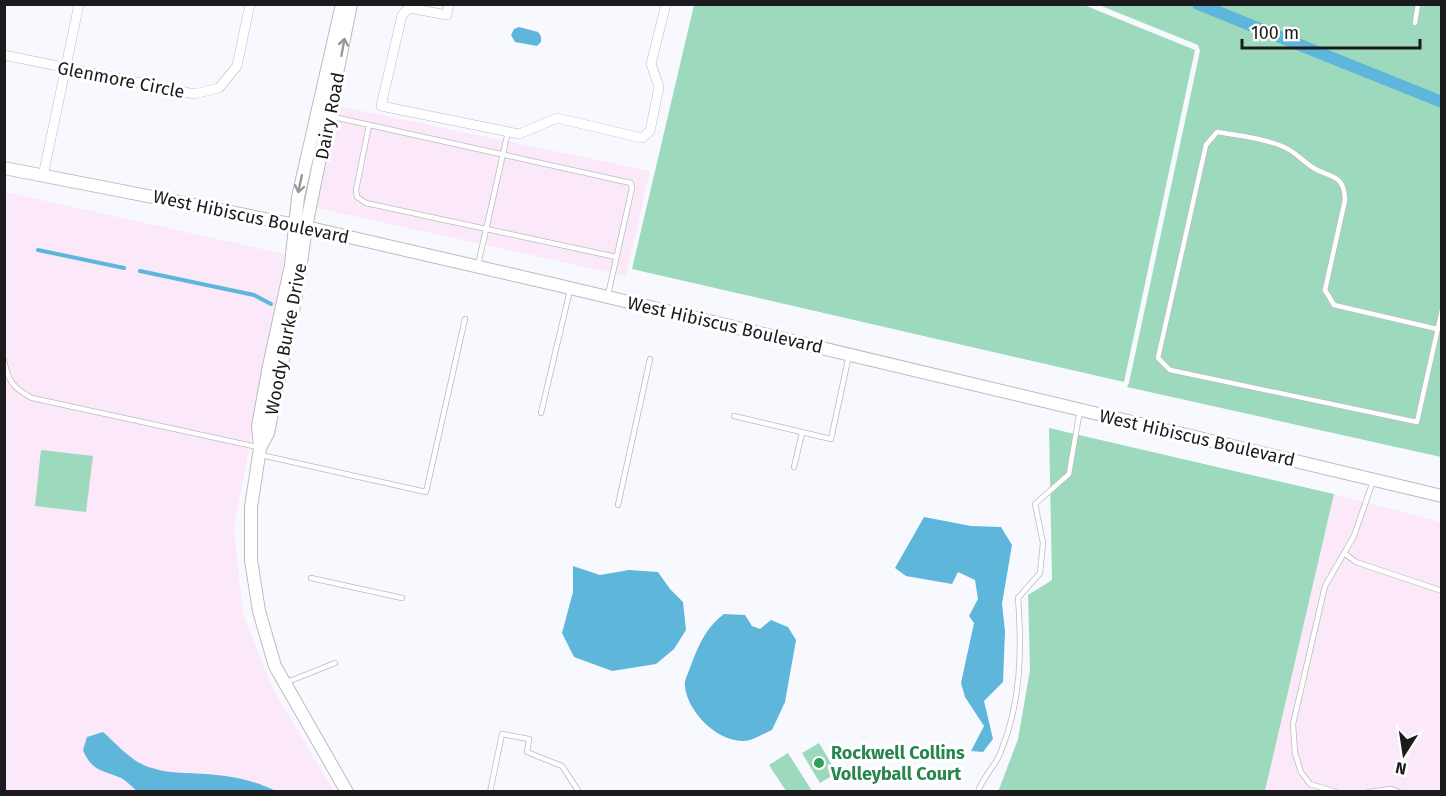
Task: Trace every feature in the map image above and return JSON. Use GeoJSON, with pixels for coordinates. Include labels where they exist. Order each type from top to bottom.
{"type":"FeatureCollection","features":[{"type":"Feature","properties":{"kind":"street"},"geometry":{"type":"LineString","coordinates":[[43,176],[79,4]]}},
{"type":"Feature","properties":{"kind":"street","name":"Glenmore Circle"},"geometry":{"type":"LineString","coordinates":[[4,55],[194,94],[219,88],[237,66],[250,4]]}},
{"type":"Feature","properties":{"kind":"street","name":"Dairy Road"},"geometry":{"type":"LineString","coordinates":[[300,226],[298,197],[342,4]]}},
{"type":"Feature","properties":{"kind":"street","name":"Dairy Road"},"geometry":{"type":"LineString","coordinates":[[300,226],[330,116],[351,4]]}},
{"type":"Feature","properties":{"kind":"street"},"geometry":{"type":"LineString","coordinates":[[449,4],[447,15],[409,8],[402,15],[381,105],[519,134],[557,118],[642,138],[650,131],[659,87],[651,64],[666,4]]}},
{"type":"Feature","properties":{"kind":"street","name":"West Hibiscus Boulevard"},"geometry":{"type":"LineString","coordinates":[[4,168],[300,226],[1442,496]]}},
{"type":"Feature","properties":{"kind":"street","name":"Woody Burke Drive"},"geometry":{"type":"LineString","coordinates":[[300,226],[297,291],[268,433],[259,451],[251,507],[251,560],[259,611],[275,666],[347,792]]}},
{"type":"Feature","properties":{"kind":"lane"},"geometry":{"type":"LineString","coordinates":[[1414,23],[1418,4]]}},
{"type":"Feature","properties":{"kind":"lane"},"geometry":{"type":"LineString","coordinates":[[316,112],[631,183],[632,188],[607,297]]}},
{"type":"Feature","properties":{"kind":"lane"},"geometry":{"type":"LineString","coordinates":[[369,125],[356,190],[361,200],[366,203],[616,257]]}},
{"type":"Feature","properties":{"kind":"lane"},"geometry":{"type":"LineString","coordinates":[[477,267],[508,132]]}},
{"type":"Feature","properties":{"kind":"lane"},"geometry":{"type":"LineString","coordinates":[[1437,329],[1334,305],[1325,290],[1345,200],[1344,185],[1339,180],[1312,167],[1288,149],[1276,144],[1217,132],[1206,146],[1158,358],[1170,370],[1417,422],[1442,310]]}},
{"type":"Feature","properties":{"kind":"lane"},"geometry":{"type":"LineString","coordinates":[[542,413],[570,288]]}},
{"type":"Feature","properties":{"kind":"lane"},"geometry":{"type":"LineString","coordinates":[[4,360],[8,376],[18,390],[32,398],[426,492],[465,319]]}},
{"type":"Feature","properties":{"kind":"lane"},"geometry":{"type":"LineString","coordinates":[[734,416],[831,438],[849,355]]}},
{"type":"Feature","properties":{"kind":"lane"},"geometry":{"type":"LineString","coordinates":[[618,505],[650,359]]}},
{"type":"Feature","properties":{"kind":"lane"},"geometry":{"type":"LineString","coordinates":[[978,792],[982,781],[1000,754],[1013,718],[1021,645],[1018,598],[1040,573],[1043,543],[1035,504],[1069,474],[1080,410]]}},
{"type":"Feature","properties":{"kind":"lane"},"geometry":{"type":"LineString","coordinates":[[794,467],[802,433]]}},
{"type":"Feature","properties":{"kind":"lane"},"geometry":{"type":"LineString","coordinates":[[1336,792],[1310,783],[1301,772],[1294,753],[1293,724],[1325,586],[1354,536],[1374,480]]}},
{"type":"Feature","properties":{"kind":"lane"},"geometry":{"type":"LineString","coordinates":[[1344,553],[1356,562],[1442,591]]}},
{"type":"Feature","properties":{"kind":"lane"},"geometry":{"type":"LineString","coordinates":[[311,578],[402,598]]}},
{"type":"Feature","properties":{"kind":"lane"},"geometry":{"type":"LineString","coordinates":[[285,683],[335,663]]}},
{"type":"Feature","properties":{"kind":"lane"},"geometry":{"type":"LineString","coordinates":[[490,792],[502,734],[529,739],[527,752],[562,766],[579,792]]}},
{"type":"Feature","properties":{"kind":"lane"},"geometry":{"type":"LineString","coordinates":[[1369,792],[1391,789],[1400,792]]}},
{"type":"Feature","properties":{"kind":"shaded area"},"geometry":{"type":"Polygon","coordinates":[[[338,106],[650,171],[626,276],[317,208],[338,106]]]}},
{"type":"Feature","properties":{"kind":"shaded area"},"geometry":{"type":"Polygon","coordinates":[[[5,192],[285,254],[234,529],[243,614],[272,687],[334,791],[5,792],[5,192]]]}},
{"type":"Feature","properties":{"kind":"shaded area"},"geometry":{"type":"Polygon","coordinates":[[[1334,494],[1441,522],[1441,791],[1265,792],[1334,494]]]}},
{"type":"Feature","properties":{"kind":"green space"},"geometry":{"type":"Polygon","coordinates":[[[694,5],[1084,5],[1195,50],[1124,382],[632,269],[694,5]]]}},
{"type":"Feature","properties":{"kind":"green space"},"geometry":{"type":"Polygon","coordinates":[[[1099,5],[1441,5],[1441,457],[1127,387],[1200,51],[1198,45],[1099,5]]]}},
{"type":"Feature","properties":{"kind":"green space"},"geometry":{"type":"Polygon","coordinates":[[[1049,428],[1334,494],[1265,791],[998,792],[1018,739],[1030,670],[1028,595],[1052,580],[1049,428]]]}},
{"type":"Feature","properties":{"kind":"green space"},"geometry":{"type":"Polygon","coordinates":[[[41,450],[93,456],[86,512],[35,506],[41,450]]]}},
{"type":"Feature","properties":{"kind":"green space","name":"Rockwell Collins Volleyball Court"},"geometry":{"type":"Polygon","coordinates":[[[819,743],[837,773],[820,783],[802,753],[819,743]]]}},
{"type":"Feature","properties":{"kind":"green space"},"geometry":{"type":"Polygon","coordinates":[[[788,753],[812,791],[786,791],[769,765],[788,753]]]}},
{"type":"Feature","properties":{"kind":"water"},"geometry":{"type":"Polygon","coordinates":[[[519,27],[538,32],[541,42],[537,46],[515,42],[511,35],[514,29],[519,27]]]}},
{"type":"Feature","properties":{"kind":"water"},"geometry":{"type":"Polygon","coordinates":[[[924,517],[971,526],[1001,527],[1012,545],[1002,604],[1005,631],[1003,682],[984,701],[993,739],[983,752],[971,751],[984,726],[965,697],[961,683],[974,623],[969,616],[978,599],[975,580],[958,572],[952,584],[906,576],[895,568],[924,517]]]}},
{"type":"Feature","properties":{"kind":"water"},"geometry":{"type":"Polygon","coordinates":[[[573,566],[600,575],[629,570],[658,572],[683,602],[686,630],[674,649],[656,664],[612,671],[574,657],[562,633],[573,592],[573,566]]]}},
{"type":"Feature","properties":{"kind":"water"},"geometry":{"type":"Polygon","coordinates":[[[724,614],[745,615],[752,626],[760,629],[771,620],[788,627],[796,640],[785,702],[772,730],[750,740],[739,741],[718,733],[699,717],[687,696],[686,677],[696,653],[712,625],[724,614]]]}},
{"type":"Feature","properties":{"kind":"water"},"geometry":{"type":"Polygon","coordinates":[[[103,732],[126,753],[145,766],[168,772],[233,777],[276,791],[137,791],[123,779],[94,766],[86,757],[83,750],[87,737],[103,732]]]}},
{"type":"Feature","properties":{"kind":"waterway"},"geometry":{"type":"LineString","coordinates":[[1198,4],[1442,102]]}},
{"type":"Feature","properties":{"kind":"waterway"},"geometry":{"type":"LineString","coordinates":[[38,250],[124,268]]}},
{"type":"Feature","properties":{"kind":"waterway"},"geometry":{"type":"LineString","coordinates":[[140,271],[254,295],[271,304]]}},
{"type":"Feature","properties":{"kind":"place","name":"Rockwell Collins Volleyball Court"},"geometry":{"type":"Point","coordinates":[819,763]}}]}
